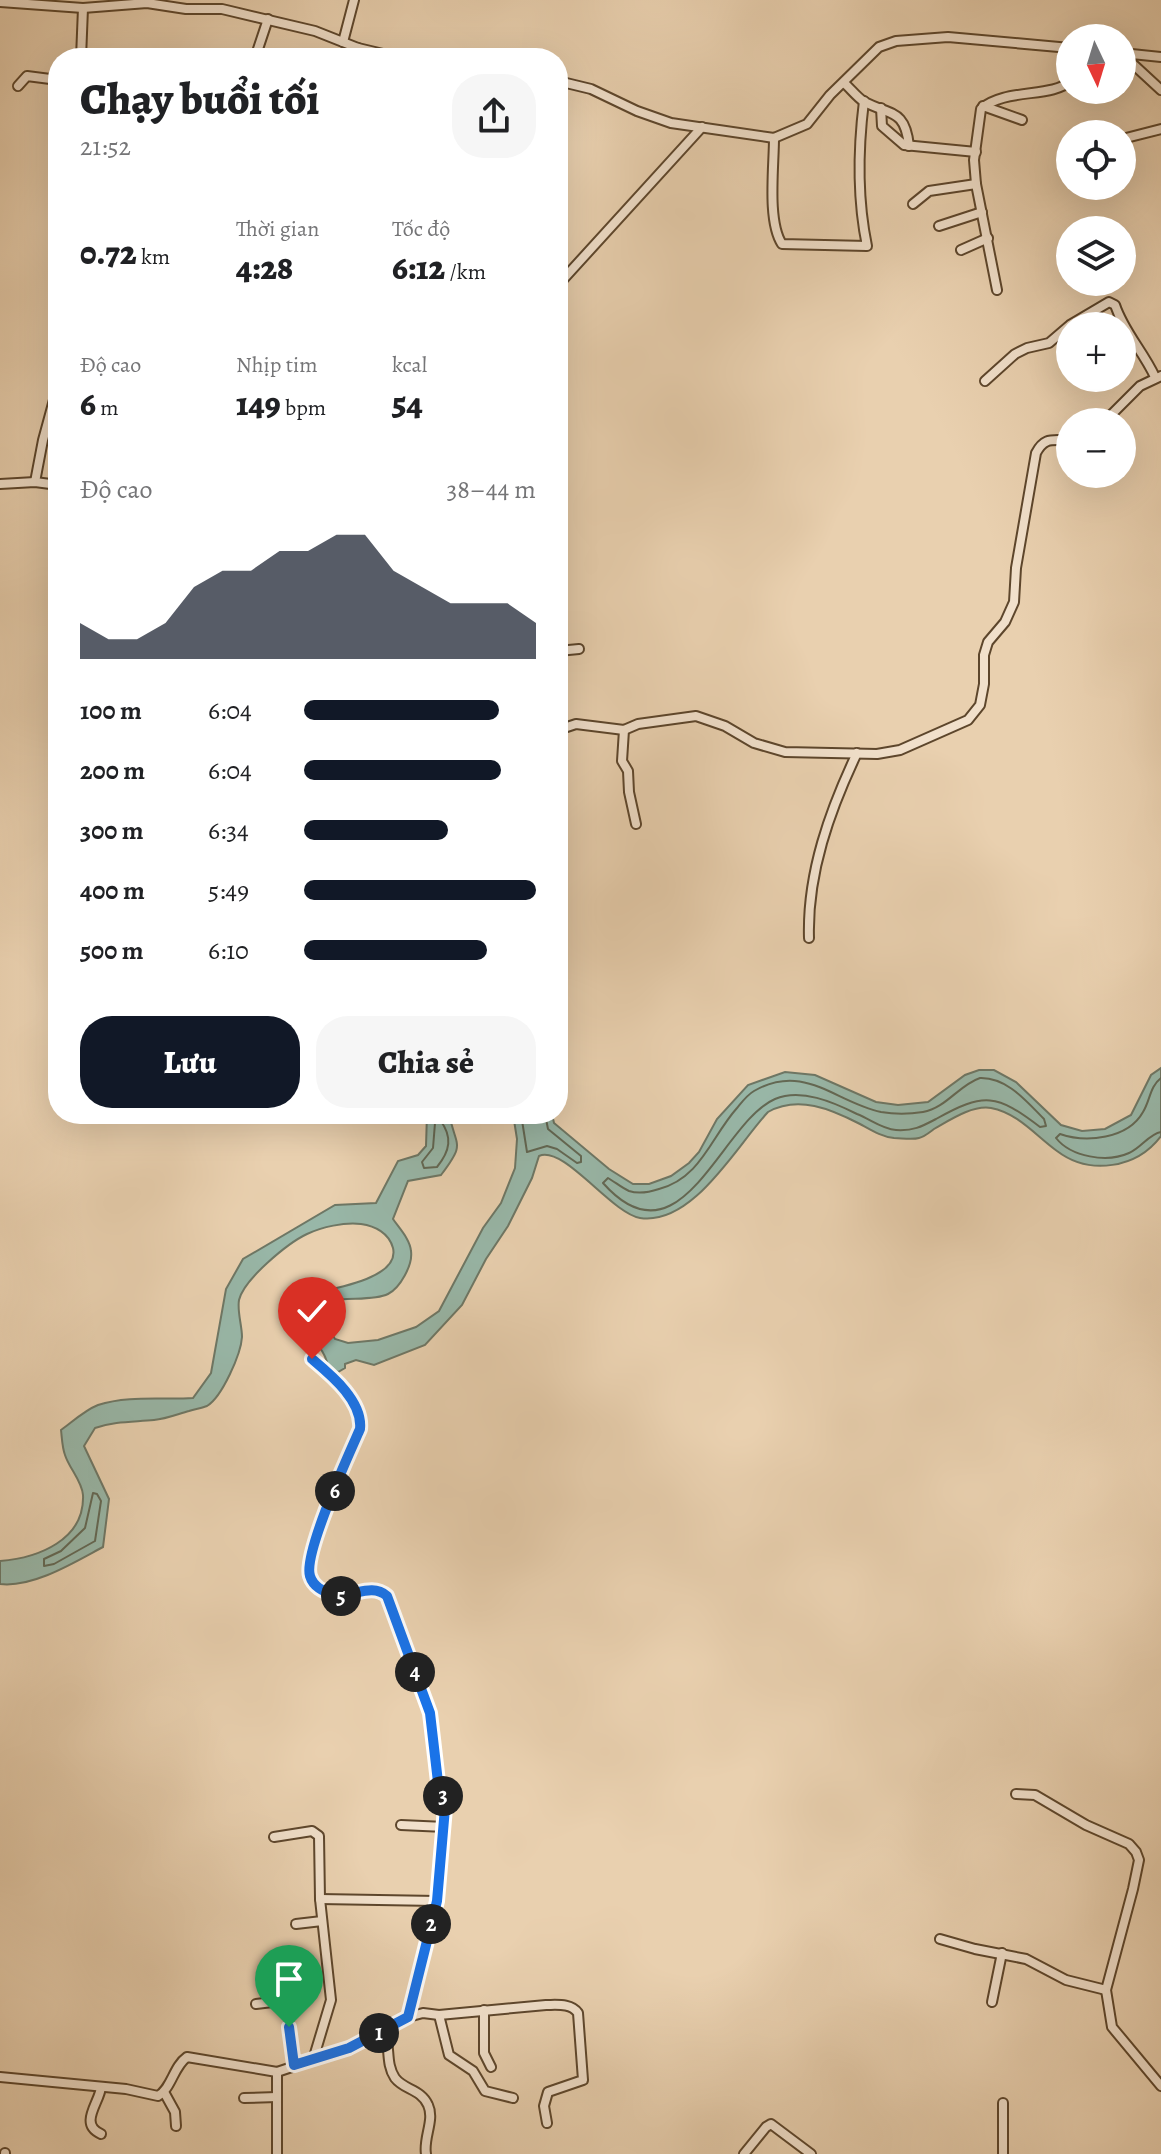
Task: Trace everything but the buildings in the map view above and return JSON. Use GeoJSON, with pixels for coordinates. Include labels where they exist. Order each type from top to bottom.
{"type":"FeatureCollection","features":[{"type":"Feature","properties":{"kind":"street"},"geometry":{"type":"LineString","coordinates":[[343,42],[354,0]]}},
{"type":"Feature","properties":{"kind":"street"},"geometry":{"type":"LineString","coordinates":[[0,2],[83,8],[147,2],[186,9],[222,9],[315,31],[358,48]]}},
{"type":"Feature","properties":{"kind":"street"},"geometry":{"type":"LineString","coordinates":[[81,48],[83,8]]}},
{"type":"Feature","properties":{"kind":"street"},"geometry":{"type":"LineString","coordinates":[[258,48],[268,19]]}},
{"type":"Feature","properties":{"kind":"street"},"geometry":{"type":"LineString","coordinates":[[568,83],[591,89],[655,118],[774,138],[807,124],[830,95],[879,47],[908,39],[948,37],[1056,47]]}},
{"type":"Feature","properties":{"kind":"street"},"geometry":{"type":"LineString","coordinates":[[1136,55],[1161,57]]}},
{"type":"Feature","properties":{"kind":"street"},"geometry":{"type":"LineString","coordinates":[[1136,67],[1161,90]]}},
{"type":"Feature","properties":{"kind":"street"},"geometry":{"type":"LineString","coordinates":[[18,86],[27,76],[48,79]]}},
{"type":"Feature","properties":{"kind":"street"},"geometry":{"type":"LineString","coordinates":[[844,83],[864,101],[902,119],[909,146]]}},
{"type":"Feature","properties":{"kind":"street"},"geometry":{"type":"LineString","coordinates":[[983,106],[996,100],[1056,89]]}},
{"type":"Feature","properties":{"kind":"street"},"geometry":{"type":"LineString","coordinates":[[774,138],[775,217],[782,244],[867,246],[862,231],[860,188],[860,134],[864,101]]}},
{"type":"Feature","properties":{"kind":"street"},"geometry":{"type":"LineString","coordinates":[[983,106],[1022,120]]}},
{"type":"Feature","properties":{"kind":"street"},"geometry":{"type":"LineString","coordinates":[[983,106],[976,152],[976,184],[997,290]]}},
{"type":"Feature","properties":{"kind":"street"},"geometry":{"type":"LineString","coordinates":[[881,108],[882,126],[904,145],[976,152]]}},
{"type":"Feature","properties":{"kind":"street"},"geometry":{"type":"LineString","coordinates":[[568,274],[702,127]]}},
{"type":"Feature","properties":{"kind":"street"},"geometry":{"type":"LineString","coordinates":[[1136,135],[1161,129]]}},
{"type":"Feature","properties":{"kind":"street"},"geometry":{"type":"LineString","coordinates":[[913,204],[929,191],[976,184]]}},
{"type":"Feature","properties":{"kind":"street"},"geometry":{"type":"LineString","coordinates":[[939,226],[982,212]]}},
{"type":"Feature","properties":{"kind":"street"},"geometry":{"type":"LineString","coordinates":[[961,250],[988,238]]}},
{"type":"Feature","properties":{"kind":"street"},"geometry":{"type":"LineString","coordinates":[[985,381],[1015,354],[1049,343],[1070,325],[1109,302],[1115,305],[1128,335],[1158,377],[1140,386],[1118,408]]}},
{"type":"Feature","properties":{"kind":"street"},"geometry":{"type":"LineString","coordinates":[[35,482],[48,437]]}},
{"type":"Feature","properties":{"kind":"street"},"geometry":{"type":"LineString","coordinates":[[568,726],[583,724],[624,730],[638,724],[696,716],[725,726],[754,743],[785,752],[877,754],[900,750],[959,725],[975,713],[982,694],[984,655],[988,642],[1005,622],[1014,602],[1016,568],[1036,453],[1041,443],[1056,441]]}},
{"type":"Feature","properties":{"kind":"street"},"geometry":{"type":"LineString","coordinates":[[0,484],[48,484]]}},
{"type":"Feature","properties":{"kind":"street"},"geometry":{"type":"LineString","coordinates":[[568,650],[579,649]]}},
{"type":"Feature","properties":{"kind":"street"},"geometry":{"type":"LineString","coordinates":[[624,730],[622,761],[628,771],[636,824]]}},
{"type":"Feature","properties":{"kind":"street"},"geometry":{"type":"LineString","coordinates":[[809,938],[809,901],[814,873],[840,787],[857,753]]}},
{"type":"Feature","properties":{"kind":"street"},"geometry":{"type":"LineString","coordinates":[[312,1359],[336,1380],[361,1419],[360,1429],[321,1525],[308,1566],[310,1578],[318,1588],[330,1594],[340,1596],[373,1590],[387,1596],[430,1713],[438,1782],[444,1800],[445,1827],[437,1901],[408,2017]]}},
{"type":"Feature","properties":{"kind":"street"},"geometry":{"type":"LineString","coordinates":[[1016,1794],[1035,1795],[1086,1825],[1129,1844],[1138,1856],[1133,1889],[1106,1990],[1112,2027],[1161,2086]]}},
{"type":"Feature","properties":{"kind":"street"},"geometry":{"type":"LineString","coordinates":[[401,1825],[445,1827]]}},
{"type":"Feature","properties":{"kind":"street"},"geometry":{"type":"LineString","coordinates":[[274,1837],[317,1832],[320,1844],[320,1899],[331,2000],[313,2060]]}},
{"type":"Feature","properties":{"kind":"street"},"geometry":{"type":"LineString","coordinates":[[320,1899],[437,1901]]}},
{"type":"Feature","properties":{"kind":"street"},"geometry":{"type":"LineString","coordinates":[[296,1924],[322,1921]]}},
{"type":"Feature","properties":{"kind":"street"},"geometry":{"type":"LineString","coordinates":[[940,1939],[1026,1959],[1075,1983],[1106,1990]]}},
{"type":"Feature","properties":{"kind":"street"},"geometry":{"type":"LineString","coordinates":[[992,2002],[1002,1953]]}},
{"type":"Feature","properties":{"kind":"street"},"geometry":{"type":"LineString","coordinates":[[256,2004],[281,2001],[289,2005],[289,2034],[294,2065]]}},
{"type":"Feature","properties":{"kind":"street"},"geometry":{"type":"LineString","coordinates":[[0,2077],[158,2096],[164,2092],[179,2064],[187,2057],[277,2072],[349,2048],[408,2017],[423,2013],[439,2015],[563,2005],[577,2010],[583,2080],[548,2092],[544,2106],[547,2123]]}},
{"type":"Feature","properties":{"kind":"street"},"geometry":{"type":"LineString","coordinates":[[484,2010],[484,2053],[491,2067]]}},
{"type":"Feature","properties":{"kind":"street"},"geometry":{"type":"LineString","coordinates":[[439,2015],[449,2055],[473,2071],[485,2091],[513,2098]]}},
{"type":"Feature","properties":{"kind":"street"},"geometry":{"type":"LineString","coordinates":[[384,2030],[389,2043],[388,2060],[392,2073],[399,2083],[420,2094],[429,2106],[430,2120],[424,2145],[426,2154]]}},
{"type":"Feature","properties":{"kind":"street"},"geometry":{"type":"LineString","coordinates":[[277,2072],[277,2154]]}},
{"type":"Feature","properties":{"kind":"street"},"geometry":{"type":"LineString","coordinates":[[101,2087],[102,2092],[92,2111],[91,2125],[94,2131],[101,2134]]}},
{"type":"Feature","properties":{"kind":"street"},"geometry":{"type":"LineString","coordinates":[[164,2092],[175,2112],[176,2126]]}},
{"type":"Feature","properties":{"kind":"street"},"geometry":{"type":"LineString","coordinates":[[244,2098],[277,2097]]}},
{"type":"Feature","properties":{"kind":"street"},"geometry":{"type":"LineString","coordinates":[[1003,2103],[1003,2154]]}},
{"type":"Feature","properties":{"kind":"street"},"geometry":{"type":"LineString","coordinates":[[744,2154],[771,2124],[811,2154]]}},
{"type":"Feature","properties":{"kind":"water"},"geometry":{"type":"Polygon","coordinates":[[[1161,1068],[1161,1136],[1139,1155],[1112,1165],[1084,1164],[1070,1159],[1018,1120],[991,1108],[969,1111],[923,1137],[910,1139],[881,1135],[826,1109],[791,1105],[768,1112],[696,1197],[659,1217],[640,1218],[616,1205],[561,1160],[549,1155],[539,1156],[532,1178],[508,1226],[486,1259],[462,1305],[425,1345],[374,1365],[356,1360],[345,1364],[345,1368],[338,1372],[328,1366],[317,1344],[289,1315],[294,1297],[371,1277],[392,1260],[393,1248],[381,1231],[361,1224],[333,1226],[307,1234],[268,1262],[243,1292],[239,1300],[241,1344],[230,1374],[213,1401],[205,1407],[163,1419],[95,1428],[84,1446],[109,1499],[103,1547],[40,1578],[0,1584],[0,1561],[29,1556],[56,1544],[68,1535],[82,1511],[82,1490],[65,1455],[61,1430],[88,1410],[109,1402],[193,1398],[211,1373],[226,1289],[243,1259],[335,1205],[376,1203],[398,1161],[418,1155],[426,1146],[427,1124],[452,1124],[457,1145],[454,1156],[441,1175],[408,1181],[393,1219],[410,1247],[408,1269],[397,1287],[388,1294],[331,1301],[320,1314],[335,1339],[348,1343],[378,1340],[416,1327],[439,1311],[483,1228],[501,1203],[515,1168],[515,1124],[555,1124],[609,1169],[633,1184],[649,1184],[671,1176],[689,1163],[699,1152],[717,1119],[748,1085],[785,1072],[815,1075],[876,1102],[898,1105],[928,1102],[965,1075],[979,1070],[994,1070],[1016,1082],[1061,1125],[1082,1131],[1105,1129],[1131,1115],[1151,1075],[1161,1068]]]}},
{"type":"Feature","properties":{"kind":"route"},"geometry":{"type":"LineString","coordinates":[[289,2027],[294,2065],[349,2048],[408,2017],[437,1901],[445,1820],[430,1713],[387,1596],[373,1590],[340,1596],[330,1594],[318,1588],[310,1578],[308,1566],[321,1525],[360,1429],[361,1419],[336,1380],[312,1359]]}}]}
